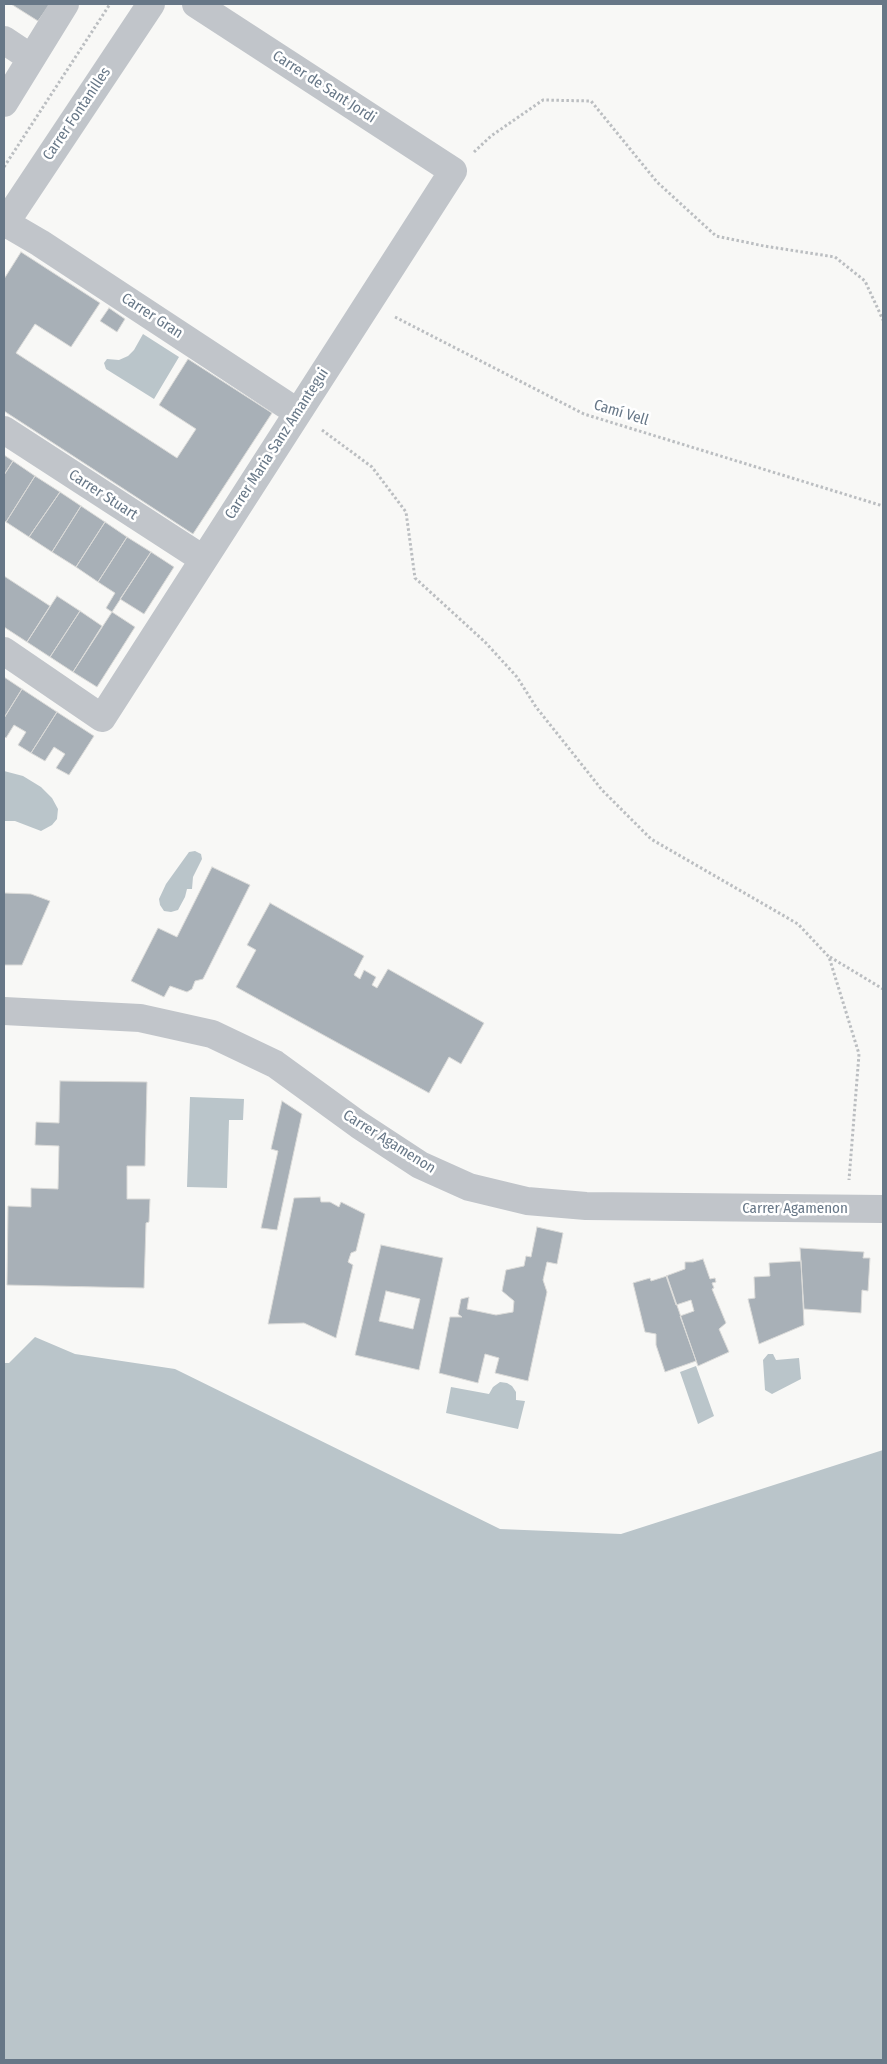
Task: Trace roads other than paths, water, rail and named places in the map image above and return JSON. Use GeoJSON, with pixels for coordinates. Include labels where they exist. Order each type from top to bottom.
{"type":"FeatureCollection","features":[{"type":"Feature","properties":{"kind":"street"},"geometry":{"type":"LineString","coordinates":[[4,103],[64,4]]}},
{"type":"Feature","properties":{"kind":"street","name":"Carrer Fontanilles"},"geometry":{"type":"LineString","coordinates":[[4,223],[151,4]]}},
{"type":"Feature","properties":{"kind":"street","name":"Carrer de Sant Jordi"},"geometry":{"type":"LineString","coordinates":[[196,4],[453,171]]}},
{"type":"Feature","properties":{"kind":"street"},"geometry":{"type":"LineString","coordinates":[[4,40],[31,58]]}},
{"type":"Feature","properties":{"kind":"street","name":"Carrer Maria Sanz Amantegui"},"geometry":{"type":"LineString","coordinates":[[4,652],[102,718],[453,171]]}},
{"type":"Feature","properties":{"kind":"street","name":"Carrer Gran"},"geometry":{"type":"LineString","coordinates":[[4,223],[40,243],[297,412]]}},
{"type":"Feature","properties":{"kind":"street","name":"Carrer Stuart"},"geometry":{"type":"LineString","coordinates":[[4,430],[203,559]]}},
{"type":"Feature","properties":{"kind":"street","name":"Carrer Agamenon"},"geometry":{"type":"LineString","coordinates":[[4,1011],[140,1018],[212,1034],[275,1064],[359,1125],[420,1164],[469,1187],[527,1201],[586,1206],[883,1209]]}}]}
